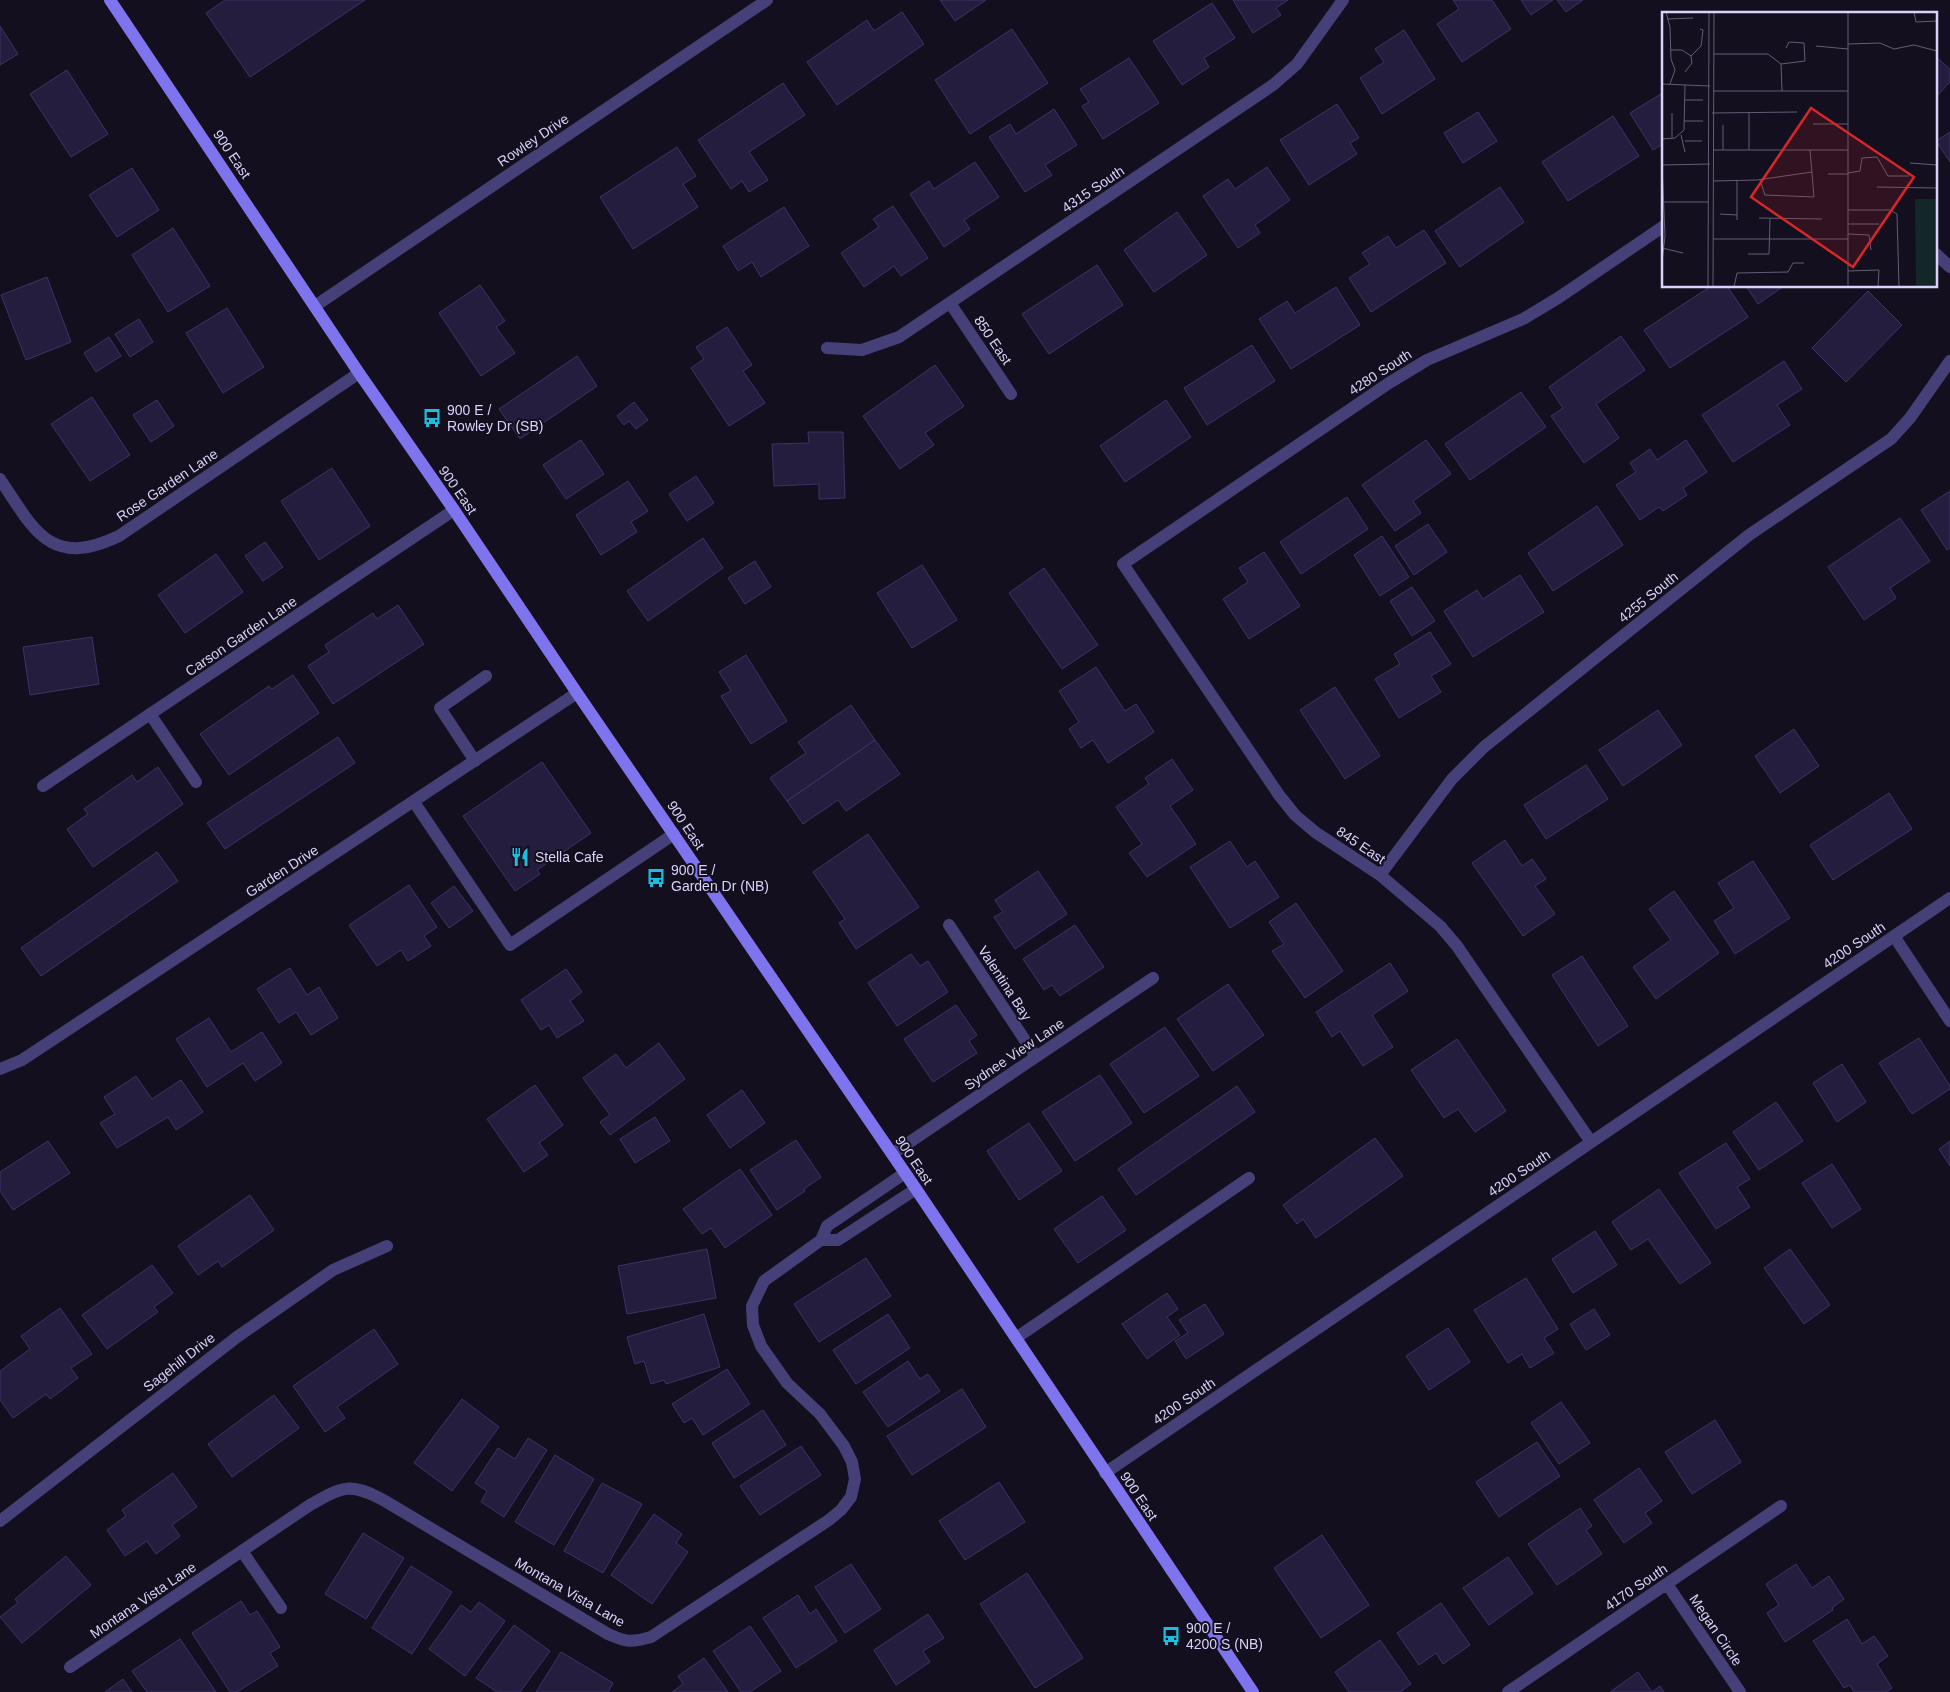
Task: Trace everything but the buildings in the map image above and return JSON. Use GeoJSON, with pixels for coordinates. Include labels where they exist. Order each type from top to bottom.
{"type":"FeatureCollection","features":[{"type":"Feature","properties":{"kind":"main road","name":"900 East"},"geometry":{"type":"LineString","coordinates":[[110,0],[359,373],[916,1189],[1253,1692]]}},
{"type":"Feature","properties":{"kind":"street","name":"Rowley Drive"},"geometry":{"type":"LineString","coordinates":[[315,306],[767,0]]}},
{"type":"Feature","properties":{"kind":"street","name":"4315 South"},"geometry":{"type":"LineString","coordinates":[[827,348],[862,350],[899,338],[1273,85],[1298,64],[1343,0]]}},
{"type":"Feature","properties":{"kind":"street","name":"4280 South"},"geometry":{"type":"LineString","coordinates":[[1123,564],[1389,383],[1427,360],[1523,319],[1558,298],[1662,227]]}},
{"type":"Feature","properties":{"kind":"street"},"geometry":{"type":"LineString","coordinates":[[1938,256],[1950,267]]}},
{"type":"Feature","properties":{"kind":"street","name":"850 East"},"geometry":{"type":"LineString","coordinates":[[950,303],[1011,394]]}},
{"type":"Feature","properties":{"kind":"street","name":"4255 South"},"geometry":{"type":"LineString","coordinates":[[1380,875],[1452,779],[1484,747],[1748,535],[1892,439],[1910,418],[1950,361]]}},
{"type":"Feature","properties":{"kind":"street","name":"Rose Garden Lane"},"geometry":{"type":"LineString","coordinates":[[0,479],[30,523],[42,537],[60,545],[78,549],[98,546],[119,536],[359,373]]}},
{"type":"Feature","properties":{"kind":"street","name":"Carson Garden Lane"},"geometry":{"type":"LineString","coordinates":[[43,786],[454,510]]}},
{"type":"Feature","properties":{"kind":"street","name":"845 East"},"geometry":{"type":"LineString","coordinates":[[1123,564],[1279,795],[1295,815],[1315,832],[1380,875],[1440,926],[1458,946],[1592,1142]]}},
{"type":"Feature","properties":{"kind":"street"},"geometry":{"type":"LineString","coordinates":[[475,761],[440,708],[486,676]]}},
{"type":"Feature","properties":{"kind":"street","name":"Garden Drive"},"geometry":{"type":"LineString","coordinates":[[0,1069],[22,1060],[577,693]]}},
{"type":"Feature","properties":{"kind":"street"},"geometry":{"type":"LineString","coordinates":[[150,714],[196,782]]}},
{"type":"Feature","properties":{"kind":"street"},"geometry":{"type":"LineString","coordinates":[[414,802],[510,945],[674,834]]}},
{"type":"Feature","properties":{"kind":"street","name":"4200 South"},"geometry":{"type":"LineString","coordinates":[[1105,1473],[1950,898]]}},
{"type":"Feature","properties":{"kind":"street","name":"Valentina Bay"},"geometry":{"type":"LineString","coordinates":[[949,926],[1036,1057]]}},
{"type":"Feature","properties":{"kind":"street"},"geometry":{"type":"LineString","coordinates":[[1894,936],[1950,1020]]}},
{"type":"Feature","properties":{"kind":"street","name":"Sydnee View Lane"},"geometry":{"type":"LineString","coordinates":[[892,1154],[1152,978]]}},
{"type":"Feature","properties":{"kind":"street","name":"Montana Vista Lane"},"geometry":{"type":"LineString","coordinates":[[70,1667],[331,1493],[352,1487],[367,1491],[385,1500],[608,1634],[634,1642],[651,1637],[829,1520],[841,1510],[851,1497],[855,1479],[852,1462],[844,1446],[820,1414],[787,1383],[761,1346],[753,1325],[752,1306],[764,1281],[821,1240],[827,1226],[905,1173]]}},
{"type":"Feature","properties":{"kind":"street"},"geometry":{"type":"LineString","coordinates":[[1016,1338],[1249,1178]]}},
{"type":"Feature","properties":{"kind":"street","name":"Montana Vista Lane"},"geometry":{"type":"LineString","coordinates":[[821,1240],[838,1240],[916,1189]]}},
{"type":"Feature","properties":{"kind":"street","name":"Sagehill Drive"},"geometry":{"type":"LineString","coordinates":[[0,1521],[237,1336],[333,1270],[387,1246]]}},
{"type":"Feature","properties":{"kind":"street","name":"4170 South"},"geometry":{"type":"LineString","coordinates":[[1508,1692],[1781,1506]]}},
{"type":"Feature","properties":{"kind":"street"},"geometry":{"type":"LineString","coordinates":[[242,1551],[281,1608]]}},
{"type":"Feature","properties":{"kind":"street","name":"Megan Circle"},"geometry":{"type":"LineString","coordinates":[[1667,1584],[1740,1692]]}},
{"type":"Feature","properties":{"kind":"place","name":"900 E / Rowley Dr (SB)"},"geometry":{"type":"Point","coordinates":[432,418]}},
{"type":"Feature","properties":{"kind":"place","name":"Stella Cafe"},"geometry":{"type":"Point","coordinates":[520,857]}},
{"type":"Feature","properties":{"kind":"place","name":"900 E / Garden Dr (NB)"},"geometry":{"type":"Point","coordinates":[656,878]}},
{"type":"Feature","properties":{"kind":"place","name":"900 E / 4200 S (NB)"},"geometry":{"type":"Point","coordinates":[1171,1636]}}]}
